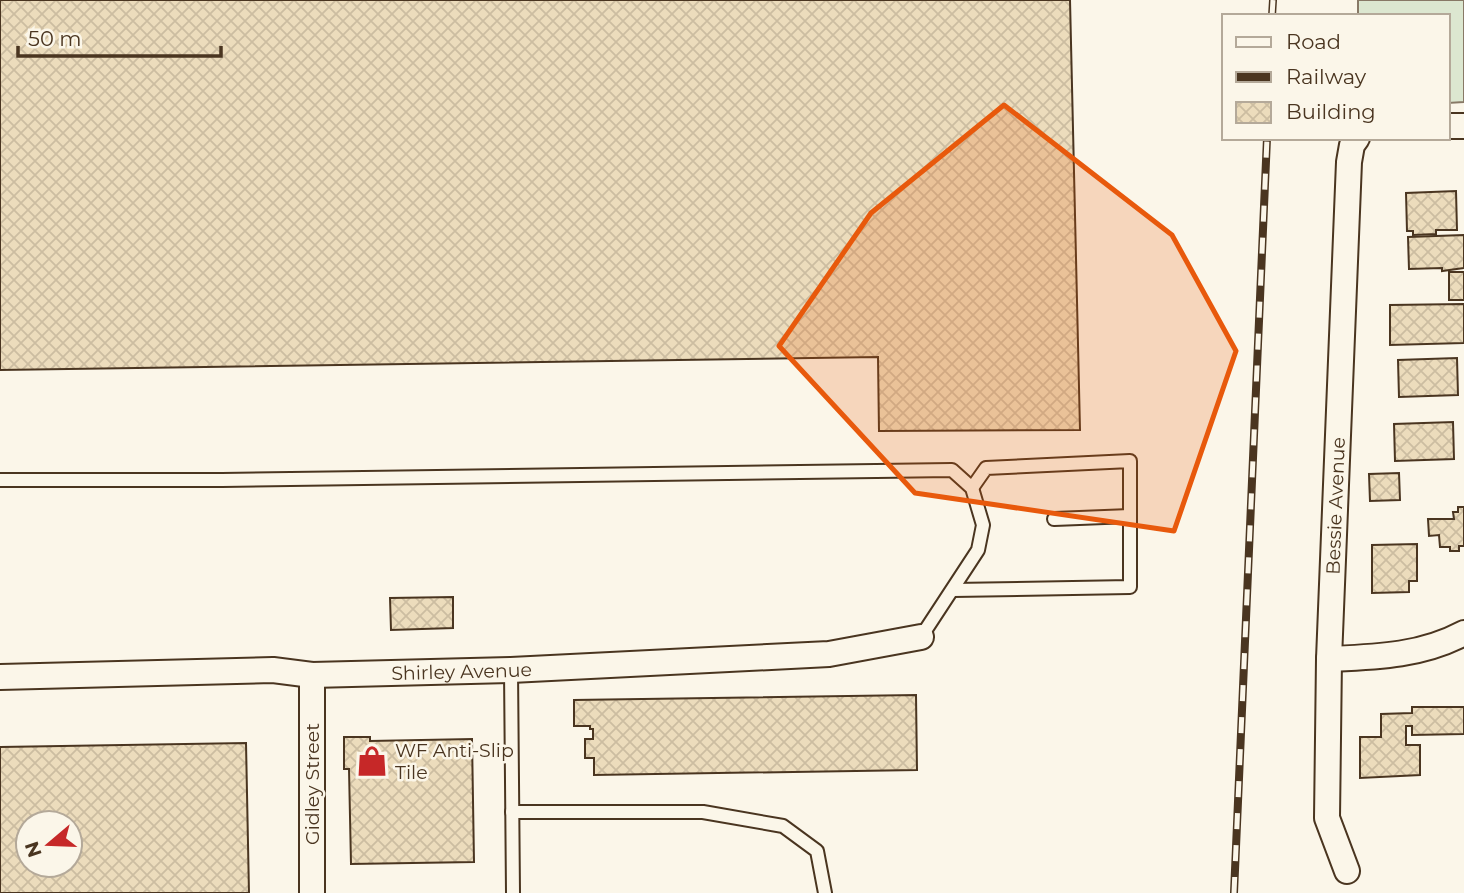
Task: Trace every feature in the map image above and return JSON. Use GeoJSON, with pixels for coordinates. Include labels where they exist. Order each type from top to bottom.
{"type":"FeatureCollection","features":[{"type":"Feature","properties":{"kind":"street","name":"Bessie Avenue"},"geometry":{"type":"LineString","coordinates":[[1347,871],[1326,818],[1329,659],[1349,162],[1356,140]]}},
{"type":"Feature","properties":{"kind":"street"},"geometry":{"type":"LineString","coordinates":[[1329,659],[1398,656],[1447,642],[1464,633]]}},
{"type":"Feature","properties":{"kind":"street","name":"Shirley Avenue"},"geometry":{"type":"LineString","coordinates":[[0,677],[273,670],[312,675],[510,670],[829,654],[921,637]]}},
{"type":"Feature","properties":{"kind":"street","name":"Gidley Street"},"geometry":{"type":"LineString","coordinates":[[312,675],[312,893]]}},
{"type":"Feature","properties":{"kind":"lane"},"geometry":{"type":"LineString","coordinates":[[953,590],[1130,587],[1130,461],[986,468],[972,488]]}},
{"type":"Feature","properties":{"kind":"lane"},"geometry":{"type":"LineString","coordinates":[[0,480],[222,480],[951,470],[972,488],[983,525],[978,550],[921,637]]}},
{"type":"Feature","properties":{"kind":"lane"},"geometry":{"type":"LineString","coordinates":[[1054,519],[1130,516]]}},
{"type":"Feature","properties":{"kind":"lane"},"geometry":{"type":"LineString","coordinates":[[510,670],[513,893]]}},
{"type":"Feature","properties":{"kind":"lane"},"geometry":{"type":"LineString","coordinates":[[512,812],[703,812],[783,826],[817,850],[825,893]]}},
{"type":"Feature","properties":{"kind":"highlighted area"},"geometry":{"type":"Polygon","coordinates":[[[1004,105],[1172,235],[1236,351],[1174,531],[915,493],[779,346],[871,213],[1004,105]]]}},
{"type":"Feature","properties":{"kind":"green space"},"geometry":{"type":"Polygon","coordinates":[[[1358,0],[1464,0],[1464,102],[1450,103],[1450,14],[1358,14],[1358,0]]]}},
{"type":"Feature","properties":{"kind":"building"},"geometry":{"type":"Polygon","coordinates":[[[0,0],[1070,0],[1080,430],[879,431],[878,357],[0,370],[0,0]]]}},
{"type":"Feature","properties":{"kind":"building"},"geometry":{"type":"Polygon","coordinates":[[[1456,191],[1457,230],[1436,230],[1436,234],[1413,235],[1413,231],[1407,231],[1406,193],[1456,191]]]}},
{"type":"Feature","properties":{"kind":"building"},"geometry":{"type":"Polygon","coordinates":[[[1464,235],[1464,268],[1442,271],[1442,268],[1409,269],[1408,237],[1464,235]]]}},
{"type":"Feature","properties":{"kind":"building"},"geometry":{"type":"Polygon","coordinates":[[[1449,272],[1464,272],[1464,300],[1449,300],[1449,272]]]}},
{"type":"Feature","properties":{"kind":"building"},"geometry":{"type":"Polygon","coordinates":[[[1464,304],[1464,343],[1390,345],[1390,305],[1464,304]]]}},
{"type":"Feature","properties":{"kind":"building"},"geometry":{"type":"Polygon","coordinates":[[[1457,358],[1458,395],[1399,397],[1398,360],[1457,358]]]}},
{"type":"Feature","properties":{"kind":"building"},"geometry":{"type":"Polygon","coordinates":[[[1453,422],[1454,459],[1395,461],[1394,424],[1453,422]]]}},
{"type":"Feature","properties":{"kind":"building"},"geometry":{"type":"Polygon","coordinates":[[[1399,473],[1400,500],[1370,501],[1369,474],[1399,473]]]}},
{"type":"Feature","properties":{"kind":"building"},"geometry":{"type":"Polygon","coordinates":[[[1458,507],[1464,507],[1464,546],[1459,546],[1459,551],[1450,551],[1450,547],[1440,547],[1439,535],[1429,536],[1428,519],[1454,519],[1453,512],[1458,512],[1458,507]]]}},
{"type":"Feature","properties":{"kind":"building"},"geometry":{"type":"Polygon","coordinates":[[[1417,544],[1417,581],[1409,581],[1409,592],[1372,593],[1372,545],[1417,544]]]}},
{"type":"Feature","properties":{"kind":"building"},"geometry":{"type":"Polygon","coordinates":[[[453,597],[453,628],[391,630],[390,598],[453,597]]]}},
{"type":"Feature","properties":{"kind":"building"},"geometry":{"type":"Polygon","coordinates":[[[916,695],[917,770],[594,775],[594,758],[585,758],[585,739],[593,739],[593,729],[590,729],[590,726],[574,726],[574,700],[916,695]]]}},
{"type":"Feature","properties":{"kind":"building"},"geometry":{"type":"Polygon","coordinates":[[[1412,707],[1464,707],[1464,734],[1412,735],[1412,726],[1406,726],[1406,745],[1420,745],[1420,775],[1360,778],[1360,737],[1381,737],[1381,714],[1412,713],[1412,707]]]}},
{"type":"Feature","properties":{"kind":"building"},"geometry":{"type":"Polygon","coordinates":[[[344,737],[370,737],[370,741],[472,739],[474,862],[351,864],[349,769],[344,769],[344,737]]]}},
{"type":"Feature","properties":{"kind":"building"},"geometry":{"type":"Polygon","coordinates":[[[246,743],[249,893],[0,893],[0,747],[246,743]]]}},
{"type":"Feature","properties":{"kind":"railway"},"geometry":{"type":"LineString","coordinates":[[1272,14],[1273,0]]}},
{"type":"Feature","properties":{"kind":"railway"},"geometry":{"type":"LineString","coordinates":[[1234,893],[1267,140]]}},
{"type":"Feature","properties":{"kind":"place","name":"WF Anti-Slip Tile"},"geometry":{"type":"Point","coordinates":[372,761]}}]}
